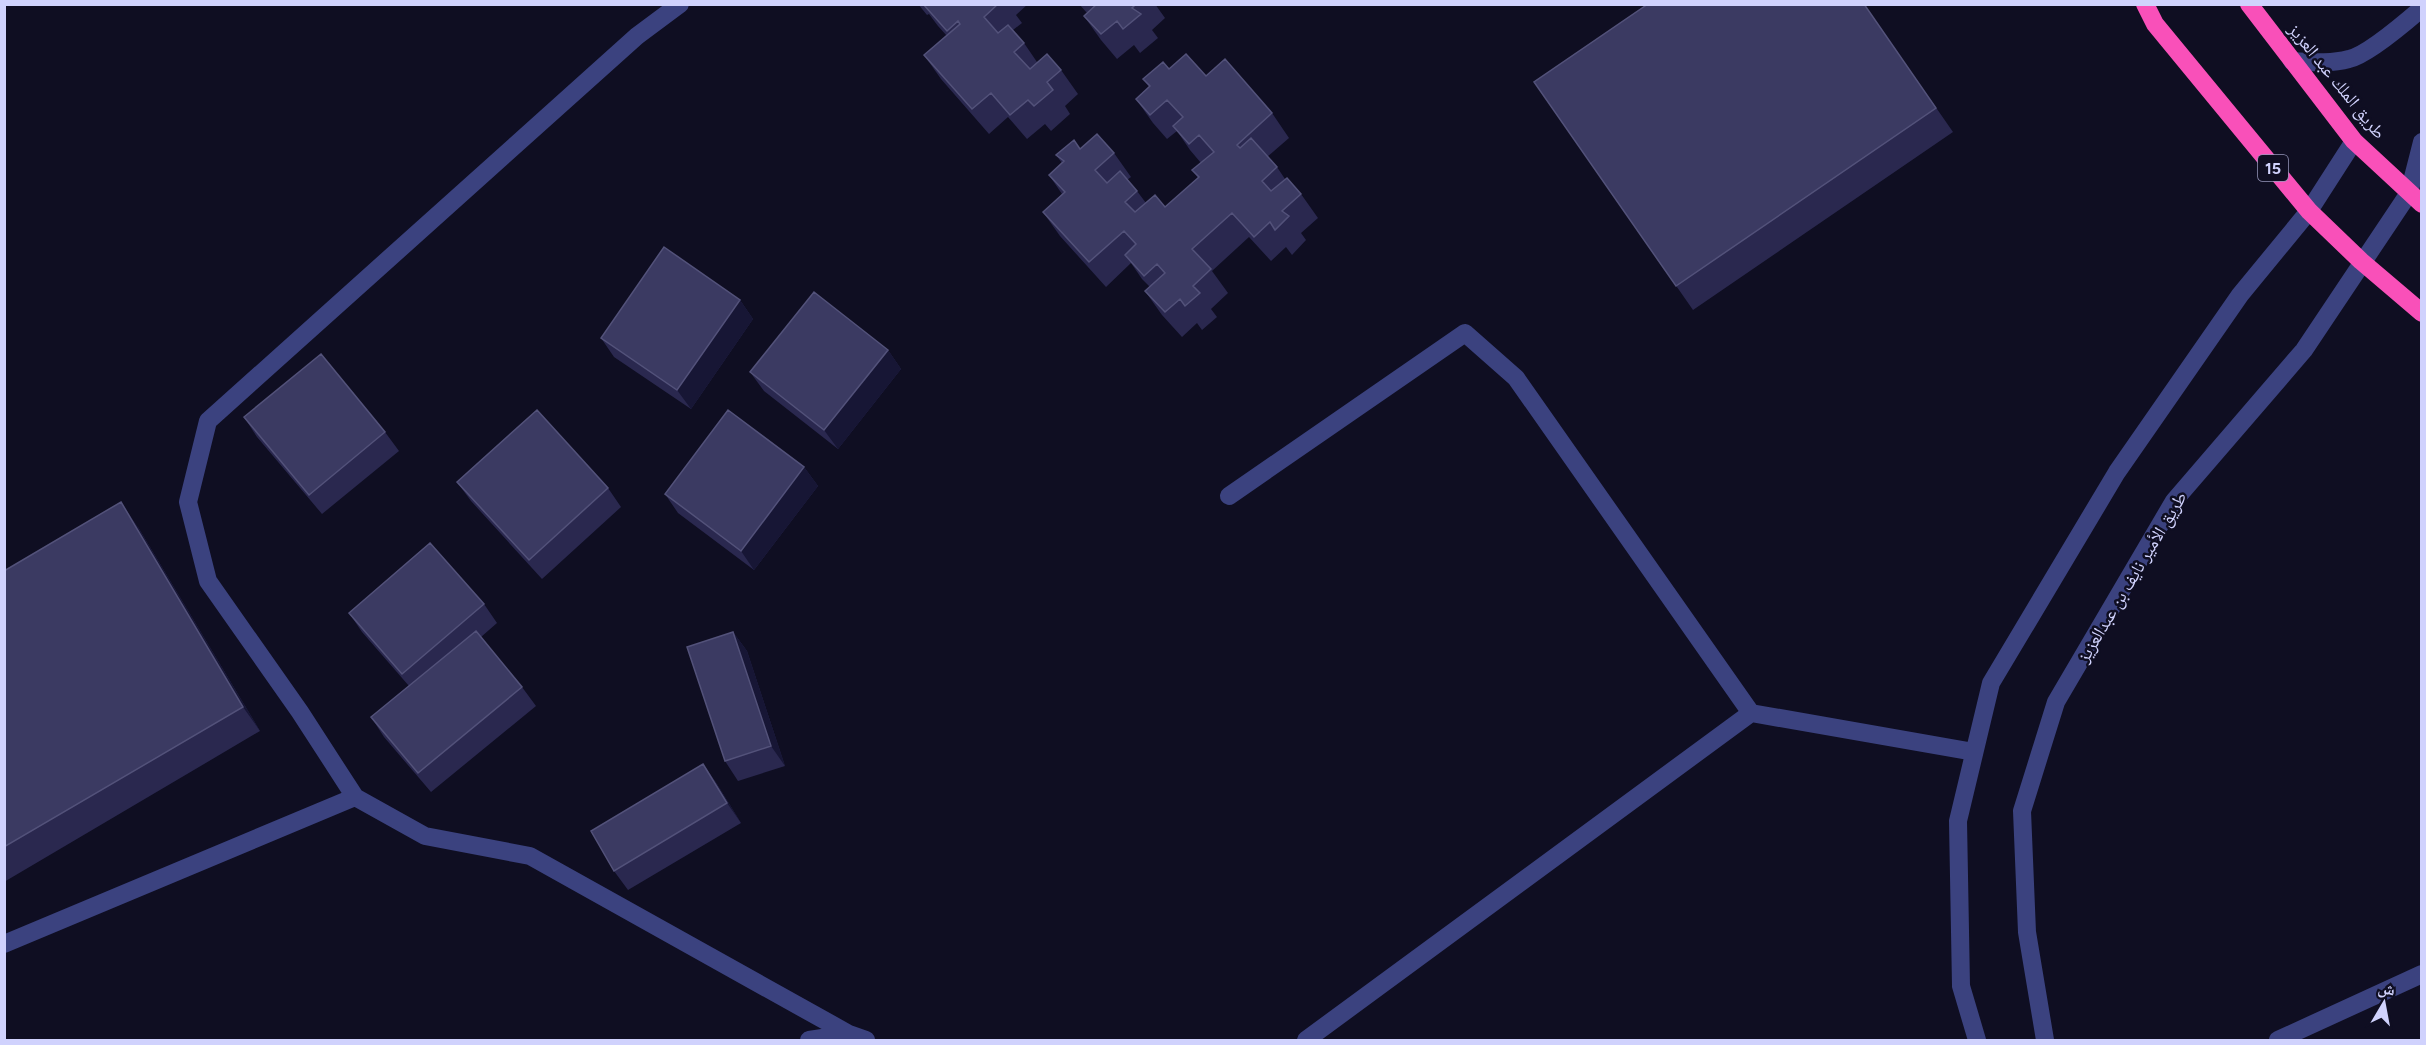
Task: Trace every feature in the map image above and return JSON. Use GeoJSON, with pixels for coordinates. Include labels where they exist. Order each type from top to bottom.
{"type":"FeatureCollection","features":[{"type":"Feature","properties":{"kind":"highway","name":"15"},"geometry":{"type":"LineString","coordinates":[[2145,4],[2155,24],[2308,211],[2421,313]]}},
{"type":"Feature","properties":{"kind":"highway","name":"طريق الملك عبد العزيز"},"geometry":{"type":"LineString","coordinates":[[2249,4],[2354,141],[2415,199]]}},
{"type":"Feature","properties":{"kind":"street"},"geometry":{"type":"LineString","coordinates":[[680,4],[637,36],[208,421],[188,502],[208,581],[300,712],[355,797],[425,836],[530,856],[849,1034],[866,1041]]}},
{"type":"Feature","properties":{"kind":"street"},"geometry":{"type":"LineString","coordinates":[[2292,61],[2321,63],[2352,59],[2397,29],[2421,8]]}},
{"type":"Feature","properties":{"kind":"street"},"geometry":{"type":"LineString","coordinates":[[1977,1041],[1961,986],[1958,820],[1991,683],[2117,472],[2240,295],[2308,211],[2354,141]]}},
{"type":"Feature","properties":{"kind":"street","name":"طريق الأمير نايف بن عبدالعزيز"},"geometry":{"type":"LineString","coordinates":[[2045,1041],[2027,932],[2022,811],[2056,702],[2174,501],[2304,350],[2361,261],[2415,199],[2421,142]]}},
{"type":"Feature","properties":{"kind":"street"},"geometry":{"type":"LineString","coordinates":[[1229,496],[1465,333],[1516,378],[1751,713],[1974,752]]}},
{"type":"Feature","properties":{"kind":"street"},"geometry":{"type":"LineString","coordinates":[[1306,1041],[1751,713]]}},
{"type":"Feature","properties":{"kind":"street"},"geometry":{"type":"LineString","coordinates":[[4,944],[355,797]]}},
{"type":"Feature","properties":{"kind":"street"},"geometry":{"type":"LineString","coordinates":[[2278,1041],[2421,974]]}},
{"type":"Feature","properties":{"kind":"street"},"geometry":{"type":"LineString","coordinates":[[809,1041],[849,1034]]}},
{"type":"Feature","properties":{"kind":"building"},"geometry":{"type":"Polygon","coordinates":[[[923,4],[998,4],[984,17],[998,33],[1008,25],[1024,43],[1014,52],[1030,69],[1047,54],[1061,70],[1047,82],[1053,90],[1034,106],[1028,100],[1010,115],[991,93],[972,109],[924,55],[960,24],[958,21],[947,31],[923,4]]]}},
{"type":"Feature","properties":{"kind":"building"},"geometry":{"type":"Polygon","coordinates":[[[1097,4],[1136,4],[1132,8],[1141,14],[1123,29],[1117,21],[1101,34],[1084,16],[1097,4]]]}},
{"type":"Feature","properties":{"kind":"building"},"geometry":{"type":"Polygon","coordinates":[[[1648,4],[1864,4],[1936,108],[1676,286],[1534,82],[1648,4]]]}},
{"type":"Feature","properties":{"kind":"building"},"geometry":{"type":"Polygon","coordinates":[[[1186,54],[1206,76],[1225,59],[1272,113],[1237,145],[1240,148],[1251,138],[1277,167],[1262,181],[1271,191],[1287,178],[1301,194],[1282,211],[1289,216],[1275,230],[1270,222],[1254,237],[1232,213],[1192,249],[1211,269],[1193,286],[1200,293],[1185,306],[1180,299],[1165,312],[1145,291],[1165,273],[1157,264],[1144,276],[1125,255],[1136,244],[1124,231],[1089,262],[1043,212],[1065,192],[1049,175],[1064,161],[1056,155],[1074,140],[1080,149],[1097,134],[1114,153],[1095,170],[1107,183],[1120,171],[1137,191],[1125,202],[1135,212],[1155,195],[1165,207],[1199,177],[1192,170],[1214,152],[1199,135],[1189,144],[1173,126],[1183,117],[1167,100],[1150,115],[1136,99],[1150,86],[1143,79],[1163,62],[1169,69],[1186,54]]]}},
{"type":"Feature","properties":{"kind":"building"},"geometry":{"type":"Polygon","coordinates":[[[664,247],[740,300],[677,390],[601,338],[664,247]]]}},
{"type":"Feature","properties":{"kind":"building"},"geometry":{"type":"Polygon","coordinates":[[[814,292],[888,350],[824,430],[750,372],[814,292]]]}},
{"type":"Feature","properties":{"kind":"building"},"geometry":{"type":"Polygon","coordinates":[[[321,354],[385,432],[309,495],[244,417],[321,354]]]}},
{"type":"Feature","properties":{"kind":"building"},"geometry":{"type":"Polygon","coordinates":[[[537,410],[608,488],[529,560],[457,482],[537,410]]]}},
{"type":"Feature","properties":{"kind":"building"},"geometry":{"type":"Polygon","coordinates":[[[728,410],[804,467],[741,551],[665,494],[728,410]]]}},
{"type":"Feature","properties":{"kind":"building"},"geometry":{"type":"Polygon","coordinates":[[[121,502],[243,707],[4,847],[4,571],[121,502]]]}},
{"type":"Feature","properties":{"kind":"building"},"geometry":{"type":"Polygon","coordinates":[[[430,543],[484,604],[402,674],[349,613],[430,543]]]}},
{"type":"Feature","properties":{"kind":"building"},"geometry":{"type":"Polygon","coordinates":[[[476,631],[522,687],[418,773],[371,717],[476,631]]]}},
{"type":"Feature","properties":{"kind":"building"},"geometry":{"type":"Polygon","coordinates":[[[733,632],[771,746],[725,761],[687,647],[733,632]]]}},
{"type":"Feature","properties":{"kind":"building"},"geometry":{"type":"Polygon","coordinates":[[[703,764],[727,803],[614,871],[591,831],[703,764]]]}}]}
